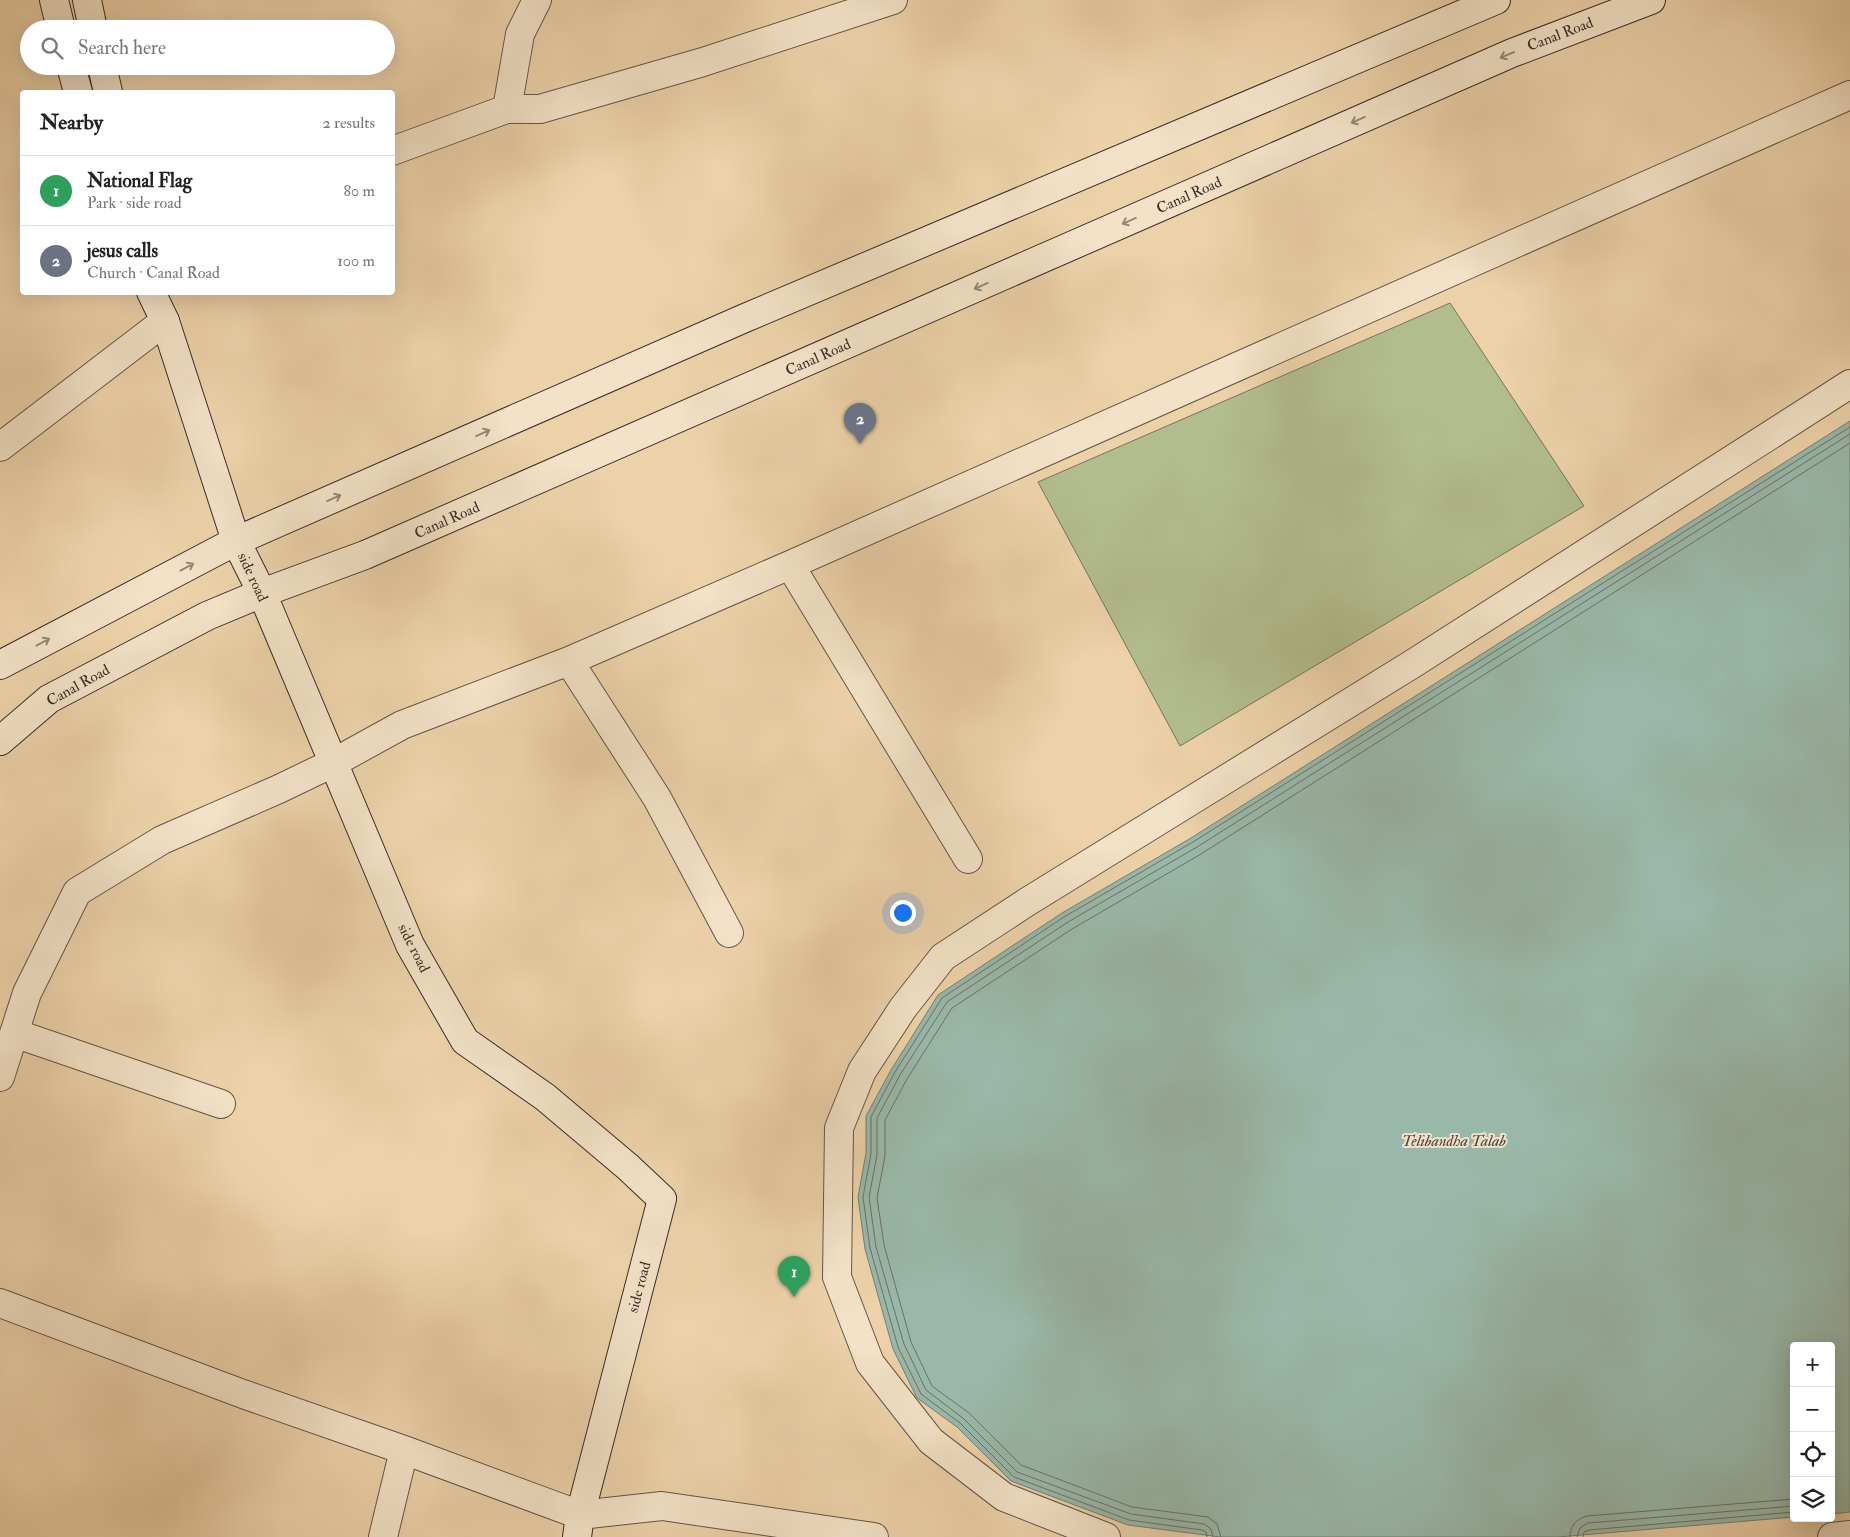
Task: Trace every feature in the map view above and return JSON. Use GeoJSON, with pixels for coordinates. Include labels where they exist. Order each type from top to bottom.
{"type":"FeatureCollection","features":[{"type":"Feature","properties":{"kind":"street"},"geometry":{"type":"LineString","coordinates":[[54,0],[59,20]]}},
{"type":"Feature","properties":{"kind":"street"},"geometry":{"type":"LineString","coordinates":[[86,0],[91,20]]}},
{"type":"Feature","properties":{"kind":"street"},"geometry":{"type":"LineString","coordinates":[[507,109],[520,34],[537,0]]}},
{"type":"Feature","properties":{"kind":"street"},"geometry":{"type":"LineString","coordinates":[[395,150],[507,109],[540,109],[703,62],[894,0]]}},
{"type":"Feature","properties":{"kind":"street"},"geometry":{"type":"LineString","coordinates":[[0,665],[236,541],[745,318],[1496,0]]}},
{"type":"Feature","properties":{"kind":"street","name":"Canal Road"},"geometry":{"type":"LineString","coordinates":[[0,741],[49,699],[207,616],[262,593],[365,555],[1512,53],[1650,0]]}},
{"type":"Feature","properties":{"kind":"street"},"geometry":{"type":"LineString","coordinates":[[73,75],[77,90]]}},
{"type":"Feature","properties":{"kind":"street"},"geometry":{"type":"LineString","coordinates":[[104,75],[108,90]]}},
{"type":"Feature","properties":{"kind":"street"},"geometry":{"type":"LineString","coordinates":[[0,1077],[27,993],[77,892],[162,840],[279,789],[333,763],[402,725],[569,661],[790,565],[1850,95]]}},
{"type":"Feature","properties":{"kind":"street","name":"side road"},"geometry":{"type":"LineString","coordinates":[[153,295],[166,321],[236,541],[262,593],[410,945],[465,1041],[545,1097],[628,1167],[662,1199],[578,1526]]}},
{"type":"Feature","properties":{"kind":"street"},"geometry":{"type":"LineString","coordinates":[[0,447],[166,321]]}},
{"type":"Feature","properties":{"kind":"street"},"geometry":{"type":"LineString","coordinates":[[1106,1537],[1004,1498],[931,1441],[870,1363],[837,1277],[839,1128],[862,1071],[903,1008],[942,957],[1027,902],[1414,663],[1850,384]]}},
{"type":"Feature","properties":{"kind":"street"},"geometry":{"type":"LineString","coordinates":[[790,565],[968,859]]}},
{"type":"Feature","properties":{"kind":"street"},"geometry":{"type":"LineString","coordinates":[[569,661],[657,798],[729,933]]}},
{"type":"Feature","properties":{"kind":"street"},"geometry":{"type":"LineString","coordinates":[[14,1033],[222,1104]]}},
{"type":"Feature","properties":{"kind":"street"},"geometry":{"type":"LineString","coordinates":[[0,1302],[243,1394],[404,1450],[578,1526],[662,1506],[874,1537]]}},
{"type":"Feature","properties":{"kind":"street"},"geometry":{"type":"LineString","coordinates":[[383,1537],[404,1450]]}},
{"type":"Feature","properties":{"kind":"street"},"geometry":{"type":"LineString","coordinates":[[1832,1537],[1850,1535]]}},
{"type":"Feature","properties":{"kind":"green space"},"geometry":{"type":"Polygon","coordinates":[[[1450,303],[1584,506],[1180,746],[1038,482],[1450,303]]]}},
{"type":"Feature","properties":{"kind":"water","name":"Telibandha Talab"},"geometry":{"type":"Polygon","coordinates":[[[1850,421],[1850,1512],[1835,1514],[1835,1342],[1790,1342],[1790,1517],[1558,1537],[1220,1537],[1128,1525],[1011,1481],[957,1427],[917,1398],[893,1349],[865,1249],[858,1197],[866,1153],[866,1116],[891,1070],[938,995],[1062,913],[1191,838],[1850,421]]]}},
{"type":"Feature","properties":{"kind":"place","name":"jesus calls"},"geometry":{"type":"Point","coordinates":[860,444]}},
{"type":"Feature","properties":{"kind":"place","name":"National Flag"},"geometry":{"type":"Point","coordinates":[794,1297]}}]}
